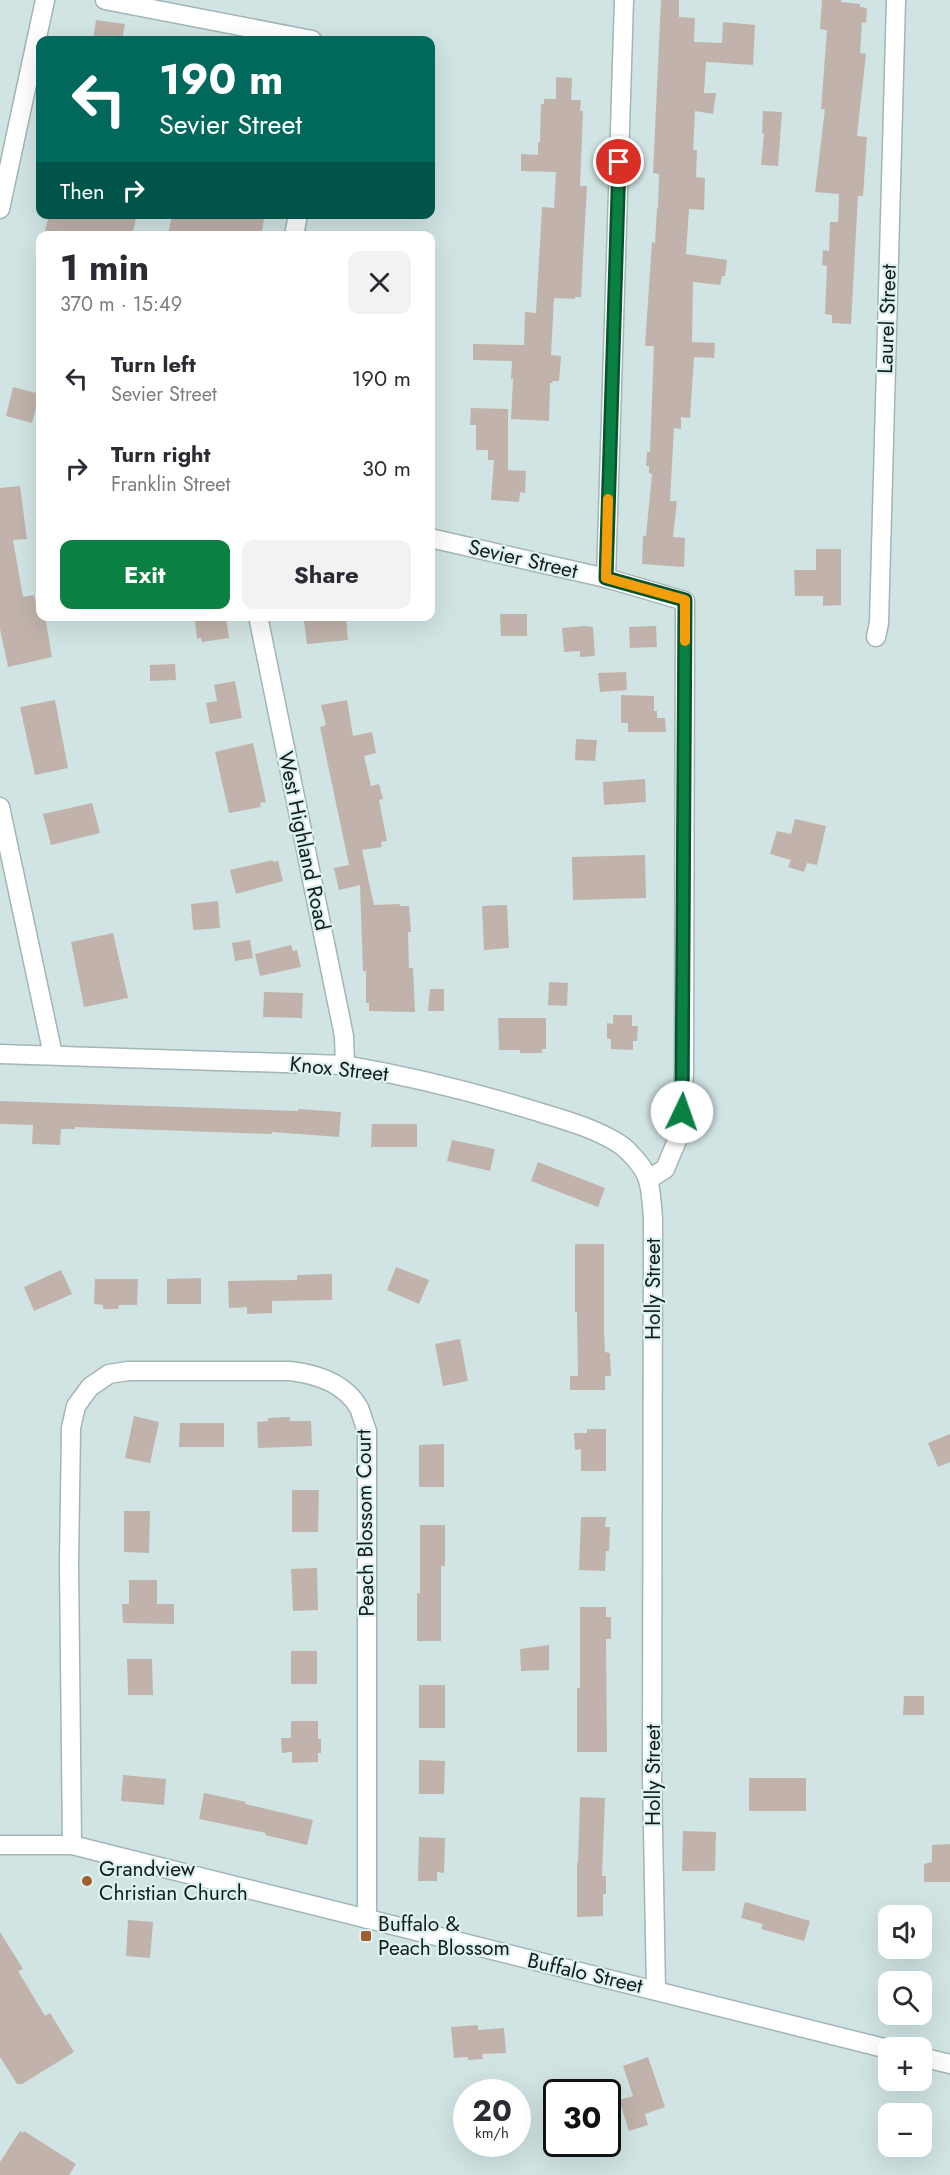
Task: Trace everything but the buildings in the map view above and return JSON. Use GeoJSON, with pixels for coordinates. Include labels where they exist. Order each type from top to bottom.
{"type":"FeatureCollection","features":[{"type":"Feature","properties":{"kind":"street"},"geometry":{"type":"LineString","coordinates":[[37,36],[45,0]]}},
{"type":"Feature","properties":{"kind":"street"},"geometry":{"type":"LineString","coordinates":[[105,0],[291,36]]}},
{"type":"Feature","properties":{"kind":"street"},"geometry":{"type":"LineString","coordinates":[[606,578],[624,0]]}},
{"type":"Feature","properties":{"kind":"street","name":"Laurel Street"},"geometry":{"type":"LineString","coordinates":[[876,637],[879,623],[896,0]]}},
{"type":"Feature","properties":{"kind":"street"},"geometry":{"type":"LineString","coordinates":[[0,209],[36,42]]}},
{"type":"Feature","properties":{"kind":"street","name":"Sevier Street"},"geometry":{"type":"LineString","coordinates":[[435,539],[606,578],[685,600],[684,1073],[681,1131],[665,1169],[649,1179]]}},
{"type":"Feature","properties":{"kind":"street","name":"West Highland Road"},"geometry":{"type":"LineString","coordinates":[[259,621],[344,1036],[345,1065]]}},
{"type":"Feature","properties":{"kind":"street"},"geometry":{"type":"LineString","coordinates":[[0,807],[53,1055]]}},
{"type":"Feature","properties":{"kind":"street","name":"Knox Street"},"geometry":{"type":"LineString","coordinates":[[0,1054],[345,1065],[398,1074],[468,1090],[597,1132],[620,1144],[640,1164],[649,1179]]}},
{"type":"Feature","properties":{"kind":"street","name":"Holly Street"},"geometry":{"type":"LineString","coordinates":[[649,1179],[653,1218],[652,1775],[656,1990]]}},
{"type":"Feature","properties":{"kind":"street","name":"Peach Blossom Court"},"geometry":{"type":"LineString","coordinates":[[72,1845],[69,1563],[71,1428],[76,1406],[90,1387],[110,1374],[128,1371],[312,1373],[337,1386],[347,1395],[358,1407],[367,1431],[367,1919]]}},
{"type":"Feature","properties":{"kind":"street","name":"Buffalo Street"},"geometry":{"type":"LineString","coordinates":[[0,1845],[72,1845],[878,2046]]}},
{"type":"Feature","properties":{"kind":"street"},"geometry":{"type":"LineString","coordinates":[[932,2060],[950,2064]]}},
{"type":"Feature","properties":{"kind":"slow traffic"},"geometry":{"type":"LineString","coordinates":[[608,499],[606,578],[685,600],[685,641]]}},
{"type":"Feature","properties":{"kind":"place","name":"Grandview Christian Church"},"geometry":{"type":"Point","coordinates":[87,1881]}},
{"type":"Feature","properties":{"kind":"place","name":"Buffalo & Peach Blossom"},"geometry":{"type":"Point","coordinates":[366,1936]}},
{"type":"Feature","properties":{"kind":"route"},"geometry":{"type":"LineString","coordinates":[[619,162],[606,578],[685,600],[682,1112]]}}]}
